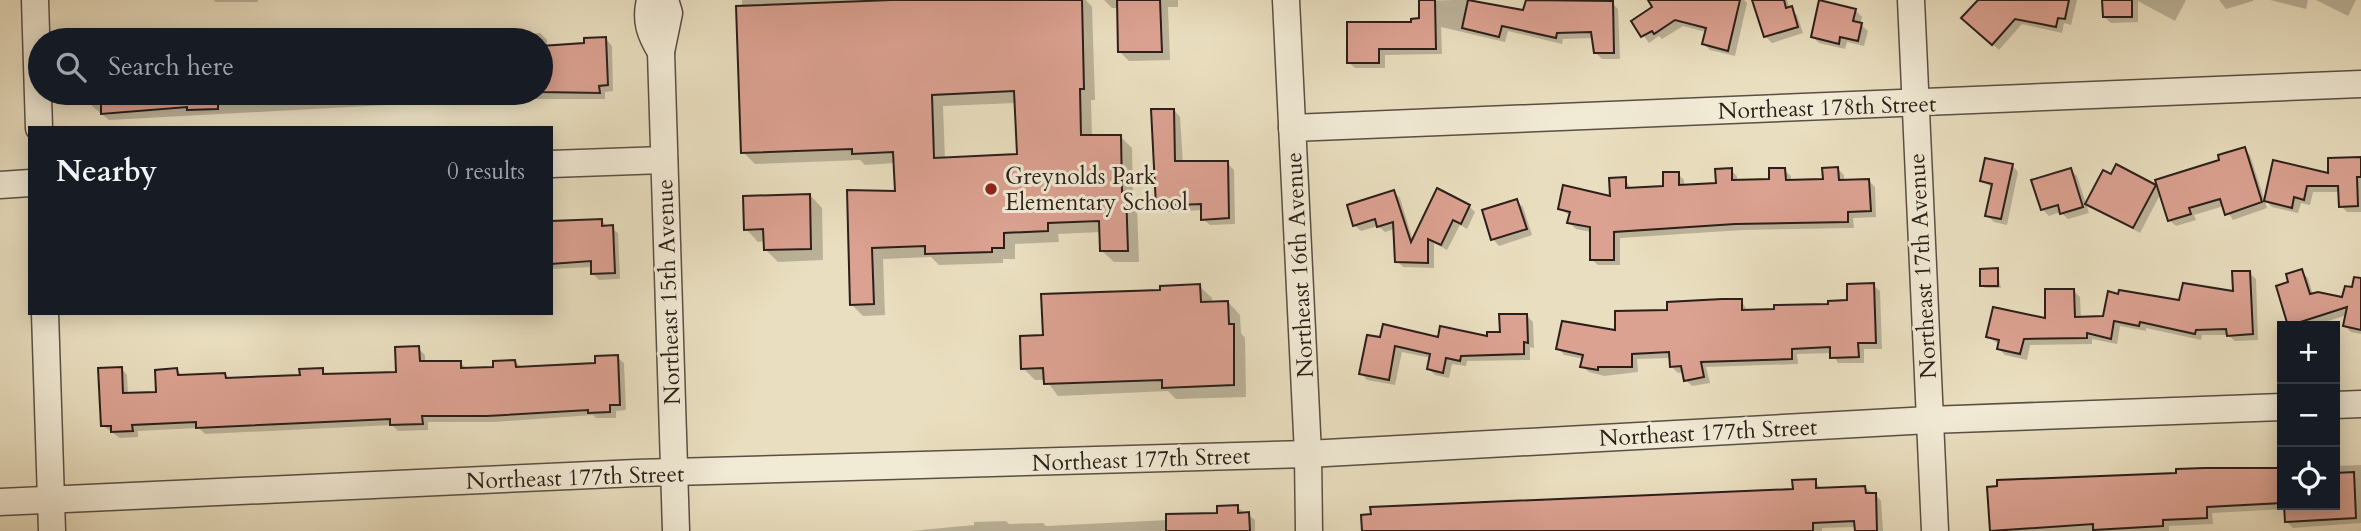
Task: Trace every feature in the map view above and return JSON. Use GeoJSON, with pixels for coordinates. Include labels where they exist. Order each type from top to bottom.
{"type":"FeatureCollection","features":[{"type":"Feature","properties":{"kind":"street"},"geometry":{"type":"LineString","coordinates":[[35,0],[36,28]]}},
{"type":"Feature","properties":{"kind":"street","name":"Northeast 15th Avenue"},"geometry":{"type":"LineString","coordinates":[[650,0],[647,15],[650,35],[661,52]]}},
{"type":"Feature","properties":{"kind":"street","name":"Northeast 15th Avenue"},"geometry":{"type":"LineString","coordinates":[[664,0],[669,13],[661,52],[676,531]]}},
{"type":"Feature","properties":{"kind":"street","name":"Northeast 16th Avenue"},"geometry":{"type":"LineString","coordinates":[[1286,0],[1308,454],[1309,531]]}},
{"type":"Feature","properties":{"kind":"street","name":"Northeast 17th Avenue"},"geometry":{"type":"LineString","coordinates":[[1911,0],[1935,531]]}},
{"type":"Feature","properties":{"kind":"street","name":"Northeast 178th Street"},"geometry":{"type":"LineString","coordinates":[[1292,128],[2361,84]]}},
{"type":"Feature","properties":{"kind":"street"},"geometry":{"type":"LineString","coordinates":[[38,105],[39,126]]}},
{"type":"Feature","properties":{"kind":"street"},"geometry":{"type":"LineString","coordinates":[[553,164],[664,159]]}},
{"type":"Feature","properties":{"kind":"street"},"geometry":{"type":"LineString","coordinates":[[0,185],[28,183]]}},
{"type":"Feature","properties":{"kind":"street"},"geometry":{"type":"LineString","coordinates":[[45,315],[52,531]]}},
{"type":"Feature","properties":{"kind":"street"},"geometry":{"type":"LineString","coordinates":[[2340,405],[2361,404]]}},
{"type":"Feature","properties":{"kind":"street","name":"Northeast 177th Street"},"geometry":{"type":"LineString","coordinates":[[0,502],[674,472],[1308,454],[1929,420],[2277,407]]}},
{"type":"Feature","properties":{"kind":"building"},"geometry":{"type":"Polygon","coordinates":[[[892,0],[1082,0],[1084,89],[1080,89],[1081,135],[1121,135],[1122,192],[1126,191],[1128,251],[1100,251],[1099,221],[1048,223],[1048,231],[1004,233],[1004,248],[992,248],[992,252],[925,254],[925,246],[872,248],[874,304],[850,305],[847,190],[895,191],[893,152],[852,154],[852,149],[741,153],[736,6],[892,0]],[[1014,91],[932,95],[934,158],[1017,154],[1014,91]]]}},
{"type":"Feature","properties":{"kind":"building"},"geometry":{"type":"Polygon","coordinates":[[[1117,0],[1160,0],[1162,52],[1118,52],[1117,0]]]}},
{"type":"Feature","properties":{"kind":"building"},"geometry":{"type":"Polygon","coordinates":[[[1419,0],[1435,0],[1436,49],[1379,49],[1379,63],[1347,63],[1347,22],[1411,22],[1411,19],[1419,18],[1419,0]]]}},
{"type":"Feature","properties":{"kind":"building"},"geometry":{"type":"Polygon","coordinates":[[[1468,0],[1523,10],[1526,0],[1613,1],[1614,53],[1594,53],[1591,32],[1557,33],[1556,38],[1502,26],[1499,37],[1462,28],[1468,0]]]}},
{"type":"Feature","properties":{"kind":"building"},"geometry":{"type":"Polygon","coordinates":[[[1648,0],[1740,0],[1728,51],[1702,44],[1706,28],[1675,20],[1654,34],[1652,31],[1641,37],[1631,21],[1652,7],[1648,0]]]}},
{"type":"Feature","properties":{"kind":"building"},"geometry":{"type":"Polygon","coordinates":[[[1752,0],[1784,0],[1786,8],[1792,6],[1798,27],[1764,37],[1752,0]]]}},
{"type":"Feature","properties":{"kind":"building"},"geometry":{"type":"Polygon","coordinates":[[[1819,0],[1856,9],[1853,21],[1862,23],[1858,41],[1840,37],[1839,44],[1811,37],[1819,0]]]}},
{"type":"Feature","properties":{"kind":"building"},"geometry":{"type":"Polygon","coordinates":[[[1978,0],[2069,0],[2065,19],[2058,18],[2056,27],[2015,19],[1992,45],[1961,18],[1978,0]]]}},
{"type":"Feature","properties":{"kind":"building"},"geometry":{"type":"Polygon","coordinates":[[[2102,0],[2132,0],[2132,17],[2103,17],[2102,0]]]}},
{"type":"Feature","properties":{"kind":"building"},"geometry":{"type":"Polygon","coordinates":[[[606,37],[608,85],[599,86],[600,93],[553,92],[553,45],[584,43],[584,38],[606,37]]]}},
{"type":"Feature","properties":{"kind":"building"},"geometry":{"type":"Polygon","coordinates":[[[101,105],[218,105],[218,109],[187,110],[187,107],[101,114],[101,105]]]}},
{"type":"Feature","properties":{"kind":"building"},"geometry":{"type":"Polygon","coordinates":[[[1151,109],[1174,109],[1175,161],[1228,161],[1229,218],[1201,220],[1201,204],[1156,206],[1151,109]]]}},
{"type":"Feature","properties":{"kind":"building"},"geometry":{"type":"Polygon","coordinates":[[[2245,147],[2262,202],[2225,215],[2220,199],[2189,208],[2191,214],[2168,221],[2155,180],[2219,160],[2218,155],[2245,147]]]}},
{"type":"Feature","properties":{"kind":"building"},"geometry":{"type":"Polygon","coordinates":[[[2361,157],[2361,177],[2357,177],[2358,206],[2339,207],[2338,186],[2307,186],[2304,200],[2294,197],[2292,208],[2264,201],[2273,160],[2328,173],[2328,158],[2361,157]]]}},
{"type":"Feature","properties":{"kind":"building"},"geometry":{"type":"Polygon","coordinates":[[[1985,158],[2013,164],[2001,219],[1985,216],[1992,184],[1980,181],[1985,158]]]}},
{"type":"Feature","properties":{"kind":"building"},"geometry":{"type":"Polygon","coordinates":[[[2116,164],[2156,185],[2133,228],[2085,204],[2103,170],[2111,174],[2116,164]]]}},
{"type":"Feature","properties":{"kind":"building"},"geometry":{"type":"Polygon","coordinates":[[[1838,167],[1839,180],[1869,179],[1871,211],[1848,212],[1848,222],[1735,224],[1614,232],[1614,260],[1590,260],[1590,227],[1567,223],[1570,212],[1558,209],[1563,185],[1610,196],[1609,178],[1626,177],[1626,188],[1663,186],[1663,172],[1679,172],[1679,185],[1716,183],[1715,169],[1732,168],[1732,180],[1769,179],[1769,168],[1785,168],[1786,180],[1823,179],[1822,168],[1838,167]]]}},
{"type":"Feature","properties":{"kind":"building"},"geometry":{"type":"Polygon","coordinates":[[[2071,168],[2083,207],[2060,214],[2058,205],[2041,210],[2031,180],[2071,168]]]}},
{"type":"Feature","properties":{"kind":"building"},"geometry":{"type":"Polygon","coordinates":[[[1437,188],[1470,205],[1461,224],[1453,220],[1441,245],[1428,239],[1428,263],[1395,262],[1393,222],[1377,227],[1375,219],[1353,226],[1347,205],[1394,190],[1411,242],[1437,188]]]}},
{"type":"Feature","properties":{"kind":"building"},"geometry":{"type":"Polygon","coordinates":[[[810,194],[811,249],[764,250],[763,229],[744,230],[743,196],[810,194]]]}},
{"type":"Feature","properties":{"kind":"building"},"geometry":{"type":"Polygon","coordinates":[[[1517,199],[1527,229],[1491,240],[1482,210],[1517,199]]]}},
{"type":"Feature","properties":{"kind":"building"},"geometry":{"type":"Polygon","coordinates":[[[602,219],[602,226],[613,225],[615,273],[591,274],[591,261],[553,264],[553,221],[602,219]]]}},
{"type":"Feature","properties":{"kind":"building"},"geometry":{"type":"Polygon","coordinates":[[[1998,268],[1998,286],[1980,286],[1980,269],[1998,268]]]}},
{"type":"Feature","properties":{"kind":"building"},"geometry":{"type":"Polygon","coordinates":[[[2302,269],[2310,294],[2318,292],[2342,297],[2345,286],[2352,287],[2354,277],[2361,278],[2361,330],[2343,326],[2347,307],[2304,321],[2286,321],[2276,286],[2288,282],[2286,274],[2302,269]]]}},
{"type":"Feature","properties":{"kind":"building"},"geometry":{"type":"Polygon","coordinates":[[[2232,271],[2250,271],[2253,334],[2227,336],[2226,329],[2196,330],[2195,334],[2140,322],[2139,326],[2114,321],[2111,339],[2087,333],[2087,338],[2024,339],[2020,354],[1997,349],[1999,340],[1986,337],[1993,307],[2045,318],[2045,289],[2074,289],[2075,317],[2103,316],[2108,291],[2118,294],[2119,290],[2179,300],[2183,283],[2233,291],[2232,271]]]}},
{"type":"Feature","properties":{"kind":"building"},"geometry":{"type":"Polygon","coordinates":[[[1874,283],[1876,343],[1858,343],[1859,357],[1830,358],[1830,347],[1792,349],[1792,359],[1701,362],[1704,377],[1684,381],[1681,366],[1670,367],[1669,352],[1632,354],[1632,367],[1598,367],[1598,370],[1580,367],[1583,355],[1556,349],[1562,321],[1615,330],[1615,311],[1667,310],[1667,302],[1722,299],[1742,299],[1742,310],[1774,309],[1774,305],[1828,304],[1828,301],[1847,300],[1847,284],[1874,283]]]}},
{"type":"Feature","properties":{"kind":"building"},"geometry":{"type":"Polygon","coordinates":[[[1200,284],[1201,302],[1228,301],[1229,324],[1234,324],[1234,385],[1162,388],[1162,380],[1044,384],[1043,368],[1021,369],[1020,336],[1043,335],[1041,294],[1160,290],[1160,286],[1200,284]]]}},
{"type":"Feature","properties":{"kind":"building"},"geometry":{"type":"Polygon","coordinates":[[[1499,314],[1527,314],[1528,343],[1524,342],[1524,354],[1461,356],[1460,361],[1446,358],[1443,373],[1427,369],[1430,354],[1395,346],[1389,380],[1359,374],[1367,335],[1380,337],[1383,324],[1438,337],[1440,326],[1487,336],[1487,332],[1500,332],[1499,314]]]}},
{"type":"Feature","properties":{"kind":"building"},"geometry":{"type":"Polygon","coordinates":[[[419,346],[420,361],[461,361],[461,368],[493,367],[493,361],[515,360],[516,367],[595,363],[595,356],[618,355],[620,405],[610,405],[610,412],[588,413],[588,410],[487,416],[422,416],[423,424],[390,425],[390,419],[196,428],[196,422],[132,425],[133,431],[111,432],[111,426],[101,426],[98,368],[122,367],[123,393],[156,392],[155,370],[177,368],[178,375],[225,373],[226,378],[300,375],[299,369],[323,368],[323,374],[396,372],[395,347],[419,346]]]}},
{"type":"Feature","properties":{"kind":"building"},"geometry":{"type":"Polygon","coordinates":[[[2277,468],[2277,503],[2207,507],[2207,518],[2163,520],[2163,526],[2093,530],[2093,524],[1990,531],[1987,487],[1997,486],[1997,480],[2176,473],[2176,469],[2277,468]]]}},
{"type":"Feature","properties":{"kind":"building"},"geometry":{"type":"Polygon","coordinates":[[[2354,472],[2356,518],[2285,522],[2284,510],[2340,510],[2340,473],[2354,472]]]}},
{"type":"Feature","properties":{"kind":"building"},"geometry":{"type":"Polygon","coordinates":[[[1816,479],[1816,488],[1865,486],[1866,493],[1876,493],[1877,531],[1855,531],[1854,521],[1813,523],[1813,531],[1362,531],[1361,515],[1371,514],[1370,507],[1793,489],[1792,480],[1816,479]]]}},
{"type":"Feature","properties":{"kind":"building"},"geometry":{"type":"Polygon","coordinates":[[[1238,505],[1238,513],[1249,512],[1250,531],[1166,531],[1166,514],[1217,513],[1217,506],[1238,505]]]}},
{"type":"Feature","properties":{"kind":"place","name":"Greynolds Park Elementary School"},"geometry":{"type":"Point","coordinates":[991,189]}}]}
